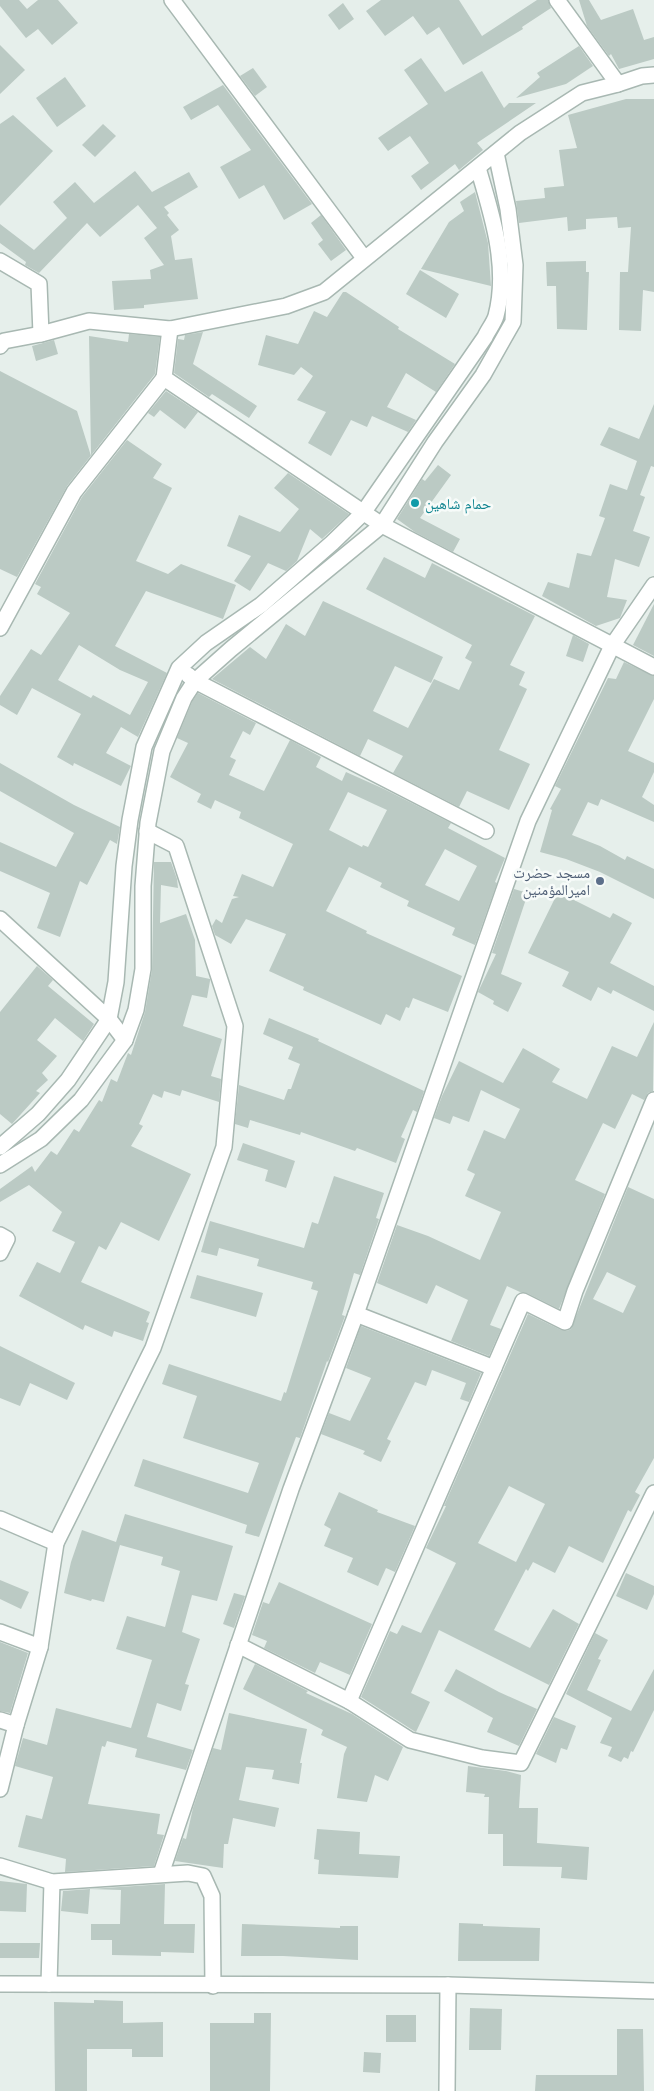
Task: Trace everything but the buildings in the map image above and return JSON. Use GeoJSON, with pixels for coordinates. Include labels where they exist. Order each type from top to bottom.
{"type":"FeatureCollection","features":[{"type":"Feature","properties":{"kind":"street"},"geometry":{"type":"LineString","coordinates":[[172,0],[364,258]]}},
{"type":"Feature","properties":{"kind":"street"},"geometry":{"type":"LineString","coordinates":[[557,0],[618,84]]}},
{"type":"Feature","properties":{"kind":"street"},"geometry":{"type":"LineString","coordinates":[[0,346],[4,341],[41,334],[89,321],[170,329],[286,306],[324,292],[520,133],[582,93],[642,76],[654,75]]}},
{"type":"Feature","properties":{"kind":"street"},"geometry":{"type":"LineString","coordinates":[[17,1155],[2,1141],[38,1114],[68,1080],[109,1018],[116,982],[124,866],[130,820],[144,747],[179,668],[206,643],[268,609],[382,525],[435,442],[484,375],[513,322],[515,266],[508,209],[496,154]]}},
{"type":"Feature","properties":{"kind":"street"},"geometry":{"type":"LineString","coordinates":[[0,1165],[41,1139],[81,1100],[125,1040],[136,1010],[143,969],[143,886],[148,827],[162,751],[184,698],[195,681],[363,513],[485,337],[495,317],[500,277],[498,242],[478,168]]}},
{"type":"Feature","properties":{"kind":"street"},"geometry":{"type":"LineString","coordinates":[[0,261],[40,284],[41,334]]}},
{"type":"Feature","properties":{"kind":"street"},"geometry":{"type":"LineString","coordinates":[[0,628],[74,492],[164,378],[170,329]]}},
{"type":"Feature","properties":{"kind":"street"},"geometry":{"type":"LineString","coordinates":[[164,378],[382,525],[654,667]]}},
{"type":"Feature","properties":{"kind":"street"},"geometry":{"type":"LineString","coordinates":[[161,1874],[291,1490],[356,1314],[528,820],[612,646],[654,585]]}},
{"type":"Feature","properties":{"kind":"street"},"geometry":{"type":"LineString","coordinates":[[179,668],[195,681],[486,831]]}},
{"type":"Feature","properties":{"kind":"street"},"geometry":{"type":"LineString","coordinates":[[0,1789],[16,1725],[40,1647],[56,1543],[153,1348],[224,1147],[235,1026],[176,846],[148,827],[130,820]]}},
{"type":"Feature","properties":{"kind":"street"},"geometry":{"type":"LineString","coordinates":[[0,918],[109,1018],[125,1040]]}},
{"type":"Feature","properties":{"kind":"street"},"geometry":{"type":"LineString","coordinates":[[349,1701],[523,1301],[565,1322],[575,1290],[650,1118],[654,1100]]}},
{"type":"Feature","properties":{"kind":"street"},"geometry":{"type":"LineString","coordinates":[[0,1235],[7,1239],[0,1253]]}},
{"type":"Feature","properties":{"kind":"street"},"geometry":{"type":"LineString","coordinates":[[356,1314],[494,1368]]}},
{"type":"Feature","properties":{"kind":"street"},"geometry":{"type":"LineString","coordinates":[[238,1645],[349,1701],[410,1740],[482,1758],[522,1763],[654,1493]]}},
{"type":"Feature","properties":{"kind":"street"},"geometry":{"type":"LineString","coordinates":[[0,1519],[56,1543]]}},
{"type":"Feature","properties":{"kind":"street"},"geometry":{"type":"LineString","coordinates":[[0,1632],[40,1647]]}},
{"type":"Feature","properties":{"kind":"street"},"geometry":{"type":"LineString","coordinates":[[0,1720],[16,1725]]}},
{"type":"Feature","properties":{"kind":"street"},"geometry":{"type":"LineString","coordinates":[[0,1866],[52,1882],[161,1874],[188,1873],[203,1876],[212,1896],[213,1986]]}},
{"type":"Feature","properties":{"kind":"street"},"geometry":{"type":"LineString","coordinates":[[49,1984],[52,1882]]}},
{"type":"Feature","properties":{"kind":"street"},"geometry":{"type":"LineString","coordinates":[[0,1984],[213,1986],[448,1985],[654,1991]]}},
{"type":"Feature","properties":{"kind":"street"},"geometry":{"type":"LineString","coordinates":[[447,2091],[448,1985]]}},
{"type":"Feature","properties":{"kind":"place","name":"حمام شاهین"},"geometry":{"type":"Point","coordinates":[415,503]}},
{"type":"Feature","properties":{"kind":"place","name":"مسجد حضرت امیرالمؤمنین"},"geometry":{"type":"Point","coordinates":[600,881]}}]}
